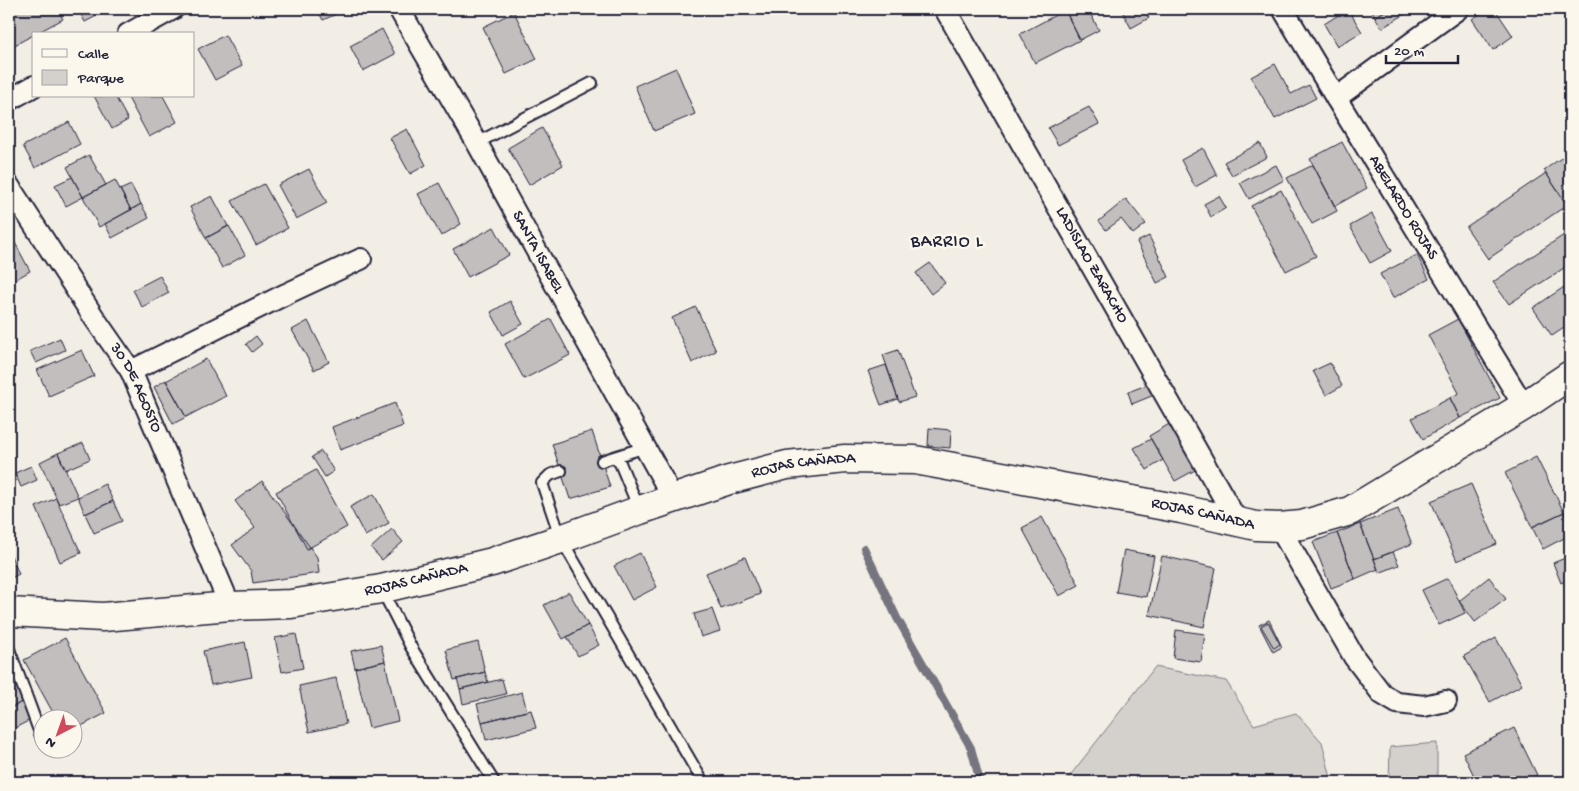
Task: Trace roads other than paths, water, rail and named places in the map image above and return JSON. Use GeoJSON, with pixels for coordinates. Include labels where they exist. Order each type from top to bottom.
{"type":"FeatureCollection","features":[{"type":"Feature","properties":{"kind":"main road","name":"ROJAS CAÑADA"},"geometry":{"type":"LineString","coordinates":[[9,612],[103,617],[230,606],[291,604],[381,589],[492,562],[729,480],[787,465],[845,459],[915,460],[1181,508],[1256,526],[1302,525],[1350,511],[1524,406],[1570,375]]}},
{"type":"Feature","properties":{"kind":"street"},"geometry":{"type":"LineString","coordinates":[[132,32],[173,9]]}},
{"type":"Feature","properties":{"kind":"street","name":"SANTA ISABEL"},"geometry":{"type":"LineString","coordinates":[[400,9],[478,143],[673,498]]}},
{"type":"Feature","properties":{"kind":"street","name":"LADISLAO ZARACHO"},"geometry":{"type":"LineString","coordinates":[[945,9],[1237,521]]}},
{"type":"Feature","properties":{"kind":"street","name":"ABELARDO ROJAS"},"geometry":{"type":"LineString","coordinates":[[1284,9],[1336,98],[1524,406]]}},
{"type":"Feature","properties":{"kind":"street"},"geometry":{"type":"LineString","coordinates":[[1336,98],[1458,9]]}},
{"type":"Feature","properties":{"kind":"street"},"geometry":{"type":"LineString","coordinates":[[9,100],[32,87]]}},
{"type":"Feature","properties":{"kind":"street","name":"30 DE AGOSTO"},"geometry":{"type":"LineString","coordinates":[[9,186],[131,371],[230,606]]}},
{"type":"Feature","properties":{"kind":"street"},"geometry":{"type":"LineString","coordinates":[[131,371],[361,259]]}},
{"type":"Feature","properties":{"kind":"street"},"geometry":{"type":"LineString","coordinates":[[1279,527],[1354,657],[1382,694],[1397,702],[1424,706],[1446,701]]}},
{"type":"Feature","properties":{"kind":"lane"},"geometry":{"type":"LineString","coordinates":[[478,143],[592,83]]}},
{"type":"Feature","properties":{"kind":"lane"},"geometry":{"type":"LineString","coordinates":[[602,461],[646,448]]}},
{"type":"Feature","properties":{"kind":"lane"},"geometry":{"type":"LineString","coordinates":[[614,458],[623,470],[640,510]]}},
{"type":"Feature","properties":{"kind":"lane"},"geometry":{"type":"LineString","coordinates":[[561,471],[550,474],[542,483],[561,539],[703,782]]}},
{"type":"Feature","properties":{"kind":"lane"},"geometry":{"type":"LineString","coordinates":[[381,589],[411,647],[494,782]]}},
{"type":"Feature","properties":{"kind":"lane"},"geometry":{"type":"LineString","coordinates":[[9,650],[32,712]]}},
{"type":"Feature","properties":{"kind":"waterway"},"geometry":{"type":"LineString","coordinates":[[864,548],[897,618],[971,748],[980,782]]}},
{"type":"Feature","properties":{"kind":"district","name":"BARRIO L"},"geometry":{"type":"Point","coordinates":[947,242]}}]}
